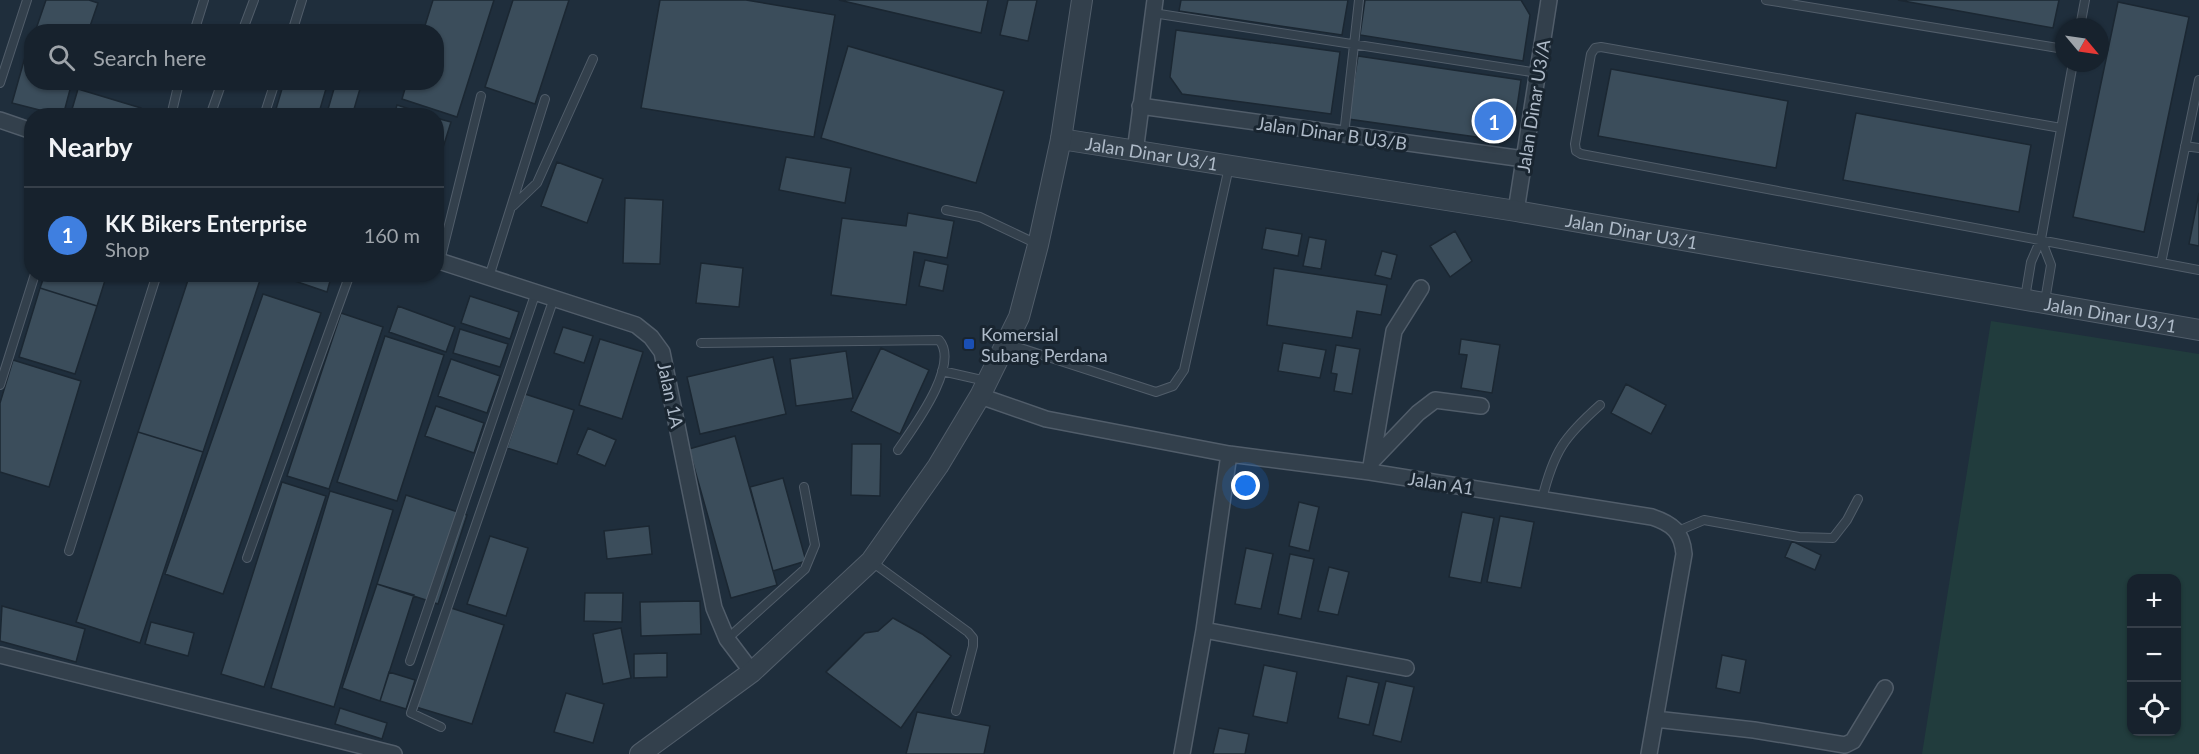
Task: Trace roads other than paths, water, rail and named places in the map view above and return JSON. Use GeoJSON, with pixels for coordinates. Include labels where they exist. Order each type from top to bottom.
{"type":"FeatureCollection","features":[{"type":"Feature","properties":{"kind":"street"},"geometry":{"type":"LineString","coordinates":[[640,754],[752,672],[871,561],[938,466],[984,389],[1019,317],[1038,245],[1061,139],[1082,0]]}},
{"type":"Feature","properties":{"kind":"street","name":"Jalan Dinar U3/A"},"geometry":{"type":"LineString","coordinates":[[1516,211],[1549,0]]}},
{"type":"Feature","properties":{"kind":"street"},"geometry":{"type":"LineString","coordinates":[[1135,152],[1154,7]]}},
{"type":"Feature","properties":{"kind":"street","name":"Jalan Dinar B U3/B"},"geometry":{"type":"LineString","coordinates":[[1140,106],[1524,159]]}},
{"type":"Feature","properties":{"kind":"street"},"geometry":{"type":"LineString","coordinates":[[0,120],[24,128]]}},
{"type":"Feature","properties":{"kind":"street","name":"Jalan Dinar U3/1"},"geometry":{"type":"LineString","coordinates":[[1061,139],[1516,211],[2199,330]]}},
{"type":"Feature","properties":{"kind":"street","name":"Jalan 1A"},"geometry":{"type":"LineString","coordinates":[[444,262],[636,325],[651,337],[662,352],[714,608],[727,639],[752,672]]}},
{"type":"Feature","properties":{"kind":"street"},"geometry":{"type":"LineString","coordinates":[[1371,466],[1394,331],[1421,288]]}},
{"type":"Feature","properties":{"kind":"street","name":"Jalan A1"},"geometry":{"type":"LineString","coordinates":[[984,389],[1046,419],[1229,454],[1371,466],[1542,499],[1652,517],[1668,523],[1678,531]]}},
{"type":"Feature","properties":{"kind":"street"},"geometry":{"type":"LineString","coordinates":[[1371,466],[1418,412],[1435,400],[1481,406]]}},
{"type":"Feature","properties":{"kind":"street"},"geometry":{"type":"LineString","coordinates":[[1182,754],[1204,630],[1229,454]]}},
{"type":"Feature","properties":{"kind":"street"},"geometry":{"type":"LineString","coordinates":[[1650,754],[1684,554],[1678,531]]}},
{"type":"Feature","properties":{"kind":"street"},"geometry":{"type":"LineString","coordinates":[[1204,630],[1406,668]]}},
{"type":"Feature","properties":{"kind":"street"},"geometry":{"type":"LineString","coordinates":[[0,654],[394,754]]}},
{"type":"Feature","properties":{"kind":"street"},"geometry":{"type":"LineString","coordinates":[[1655,719],[1754,730],[1845,745],[1853,741],[1885,688]]}},
{"type":"Feature","properties":{"kind":"lane"},"geometry":{"type":"LineString","coordinates":[[0,83],[27,0]]}},
{"type":"Feature","properties":{"kind":"lane"},"geometry":{"type":"LineString","coordinates":[[196,24],[204,0]]}},
{"type":"Feature","properties":{"kind":"lane"},"geometry":{"type":"LineString","coordinates":[[245,24],[254,0]]}},
{"type":"Feature","properties":{"kind":"lane"},"geometry":{"type":"LineString","coordinates":[[294,24],[302,0]]}},
{"type":"Feature","properties":{"kind":"lane"},"geometry":{"type":"LineString","coordinates":[[1344,135],[1359,0]]}},
{"type":"Feature","properties":{"kind":"lane"},"geometry":{"type":"LineString","coordinates":[[1766,0],[2055,48]]}},
{"type":"Feature","properties":{"kind":"lane"},"geometry":{"type":"LineString","coordinates":[[2082,18],[2085,0]]}},
{"type":"Feature","properties":{"kind":"lane"},"geometry":{"type":"LineString","coordinates":[[1154,7],[1354,44],[1538,73]]}},
{"type":"Feature","properties":{"kind":"lane"},"geometry":{"type":"LineString","coordinates":[[2061,128],[1601,47],[1595,48],[1591,54],[1576,150],[1581,154],[2199,270]]}},
{"type":"Feature","properties":{"kind":"lane"},"geometry":{"type":"LineString","coordinates":[[511,207],[537,183],[593,59]]}},
{"type":"Feature","properties":{"kind":"lane"},"geometry":{"type":"LineString","coordinates":[[2025,298],[2031,262],[2041,239],[2071,72]]}},
{"type":"Feature","properties":{"kind":"lane"},"geometry":{"type":"LineString","coordinates":[[2161,263],[2199,80]]}},
{"type":"Feature","properties":{"kind":"lane"},"geometry":{"type":"LineString","coordinates":[[173,108],[177,90]]}},
{"type":"Feature","properties":{"kind":"lane"},"geometry":{"type":"LineString","coordinates":[[213,108],[219,90]]}},
{"type":"Feature","properties":{"kind":"lane"},"geometry":{"type":"LineString","coordinates":[[267,108],[272,90]]}},
{"type":"Feature","properties":{"kind":"lane"},"geometry":{"type":"LineString","coordinates":[[444,237],[481,96]]}},
{"type":"Feature","properties":{"kind":"lane"},"geometry":{"type":"LineString","coordinates":[[489,277],[545,99]]}},
{"type":"Feature","properties":{"kind":"lane"},"geometry":{"type":"LineString","coordinates":[[2186,146],[2199,148]]}},
{"type":"Feature","properties":{"kind":"lane"},"geometry":{"type":"LineString","coordinates":[[1006,344],[1156,392],[1173,386],[1184,370],[1229,167]]}},
{"type":"Feature","properties":{"kind":"lane"},"geometry":{"type":"LineString","coordinates":[[946,210],[980,217],[1038,245]]}},
{"type":"Feature","properties":{"kind":"lane"},"geometry":{"type":"LineString","coordinates":[[2041,239],[2051,265],[2044,302]]}},
{"type":"Feature","properties":{"kind":"lane"},"geometry":{"type":"LineString","coordinates":[[0,385],[32,282]]}},
{"type":"Feature","properties":{"kind":"lane"},"geometry":{"type":"LineString","coordinates":[[69,550],[154,282]]}},
{"type":"Feature","properties":{"kind":"lane"},"geometry":{"type":"LineString","coordinates":[[247,558],[347,282]]}},
{"type":"Feature","properties":{"kind":"lane"},"geometry":{"type":"LineString","coordinates":[[410,661],[536,292]]}},
{"type":"Feature","properties":{"kind":"lane"},"geometry":{"type":"LineString","coordinates":[[441,727],[411,713],[554,298]]}},
{"type":"Feature","properties":{"kind":"lane"},"geometry":{"type":"LineString","coordinates":[[701,343],[934,338],[943,344],[942,371],[925,410],[898,450]]}},
{"type":"Feature","properties":{"kind":"lane"},"geometry":{"type":"LineString","coordinates":[[942,371],[984,389]]}},
{"type":"Feature","properties":{"kind":"lane"},"geometry":{"type":"LineString","coordinates":[[1542,499],[1555,457],[1570,431],[1600,405]]}},
{"type":"Feature","properties":{"kind":"lane"},"geometry":{"type":"LineString","coordinates":[[727,639],[805,569],[814,545],[804,487]]}},
{"type":"Feature","properties":{"kind":"lane"},"geometry":{"type":"LineString","coordinates":[[1678,531],[1704,520],[1799,537],[1833,538],[1847,520],[1858,498]]}},
{"type":"Feature","properties":{"kind":"lane"},"geometry":{"type":"LineString","coordinates":[[871,561],[973,638],[973,646],[956,711]]}},
{"type":"Feature","properties":{"kind":"place","name":"KK Bikers Enterprise"},"geometry":{"type":"Point","coordinates":[1494,121]}},
{"type":"Feature","properties":{"kind":"place","name":"Komersial Subang Perdana"},"geometry":{"type":"Point","coordinates":[969,344]}}]}
